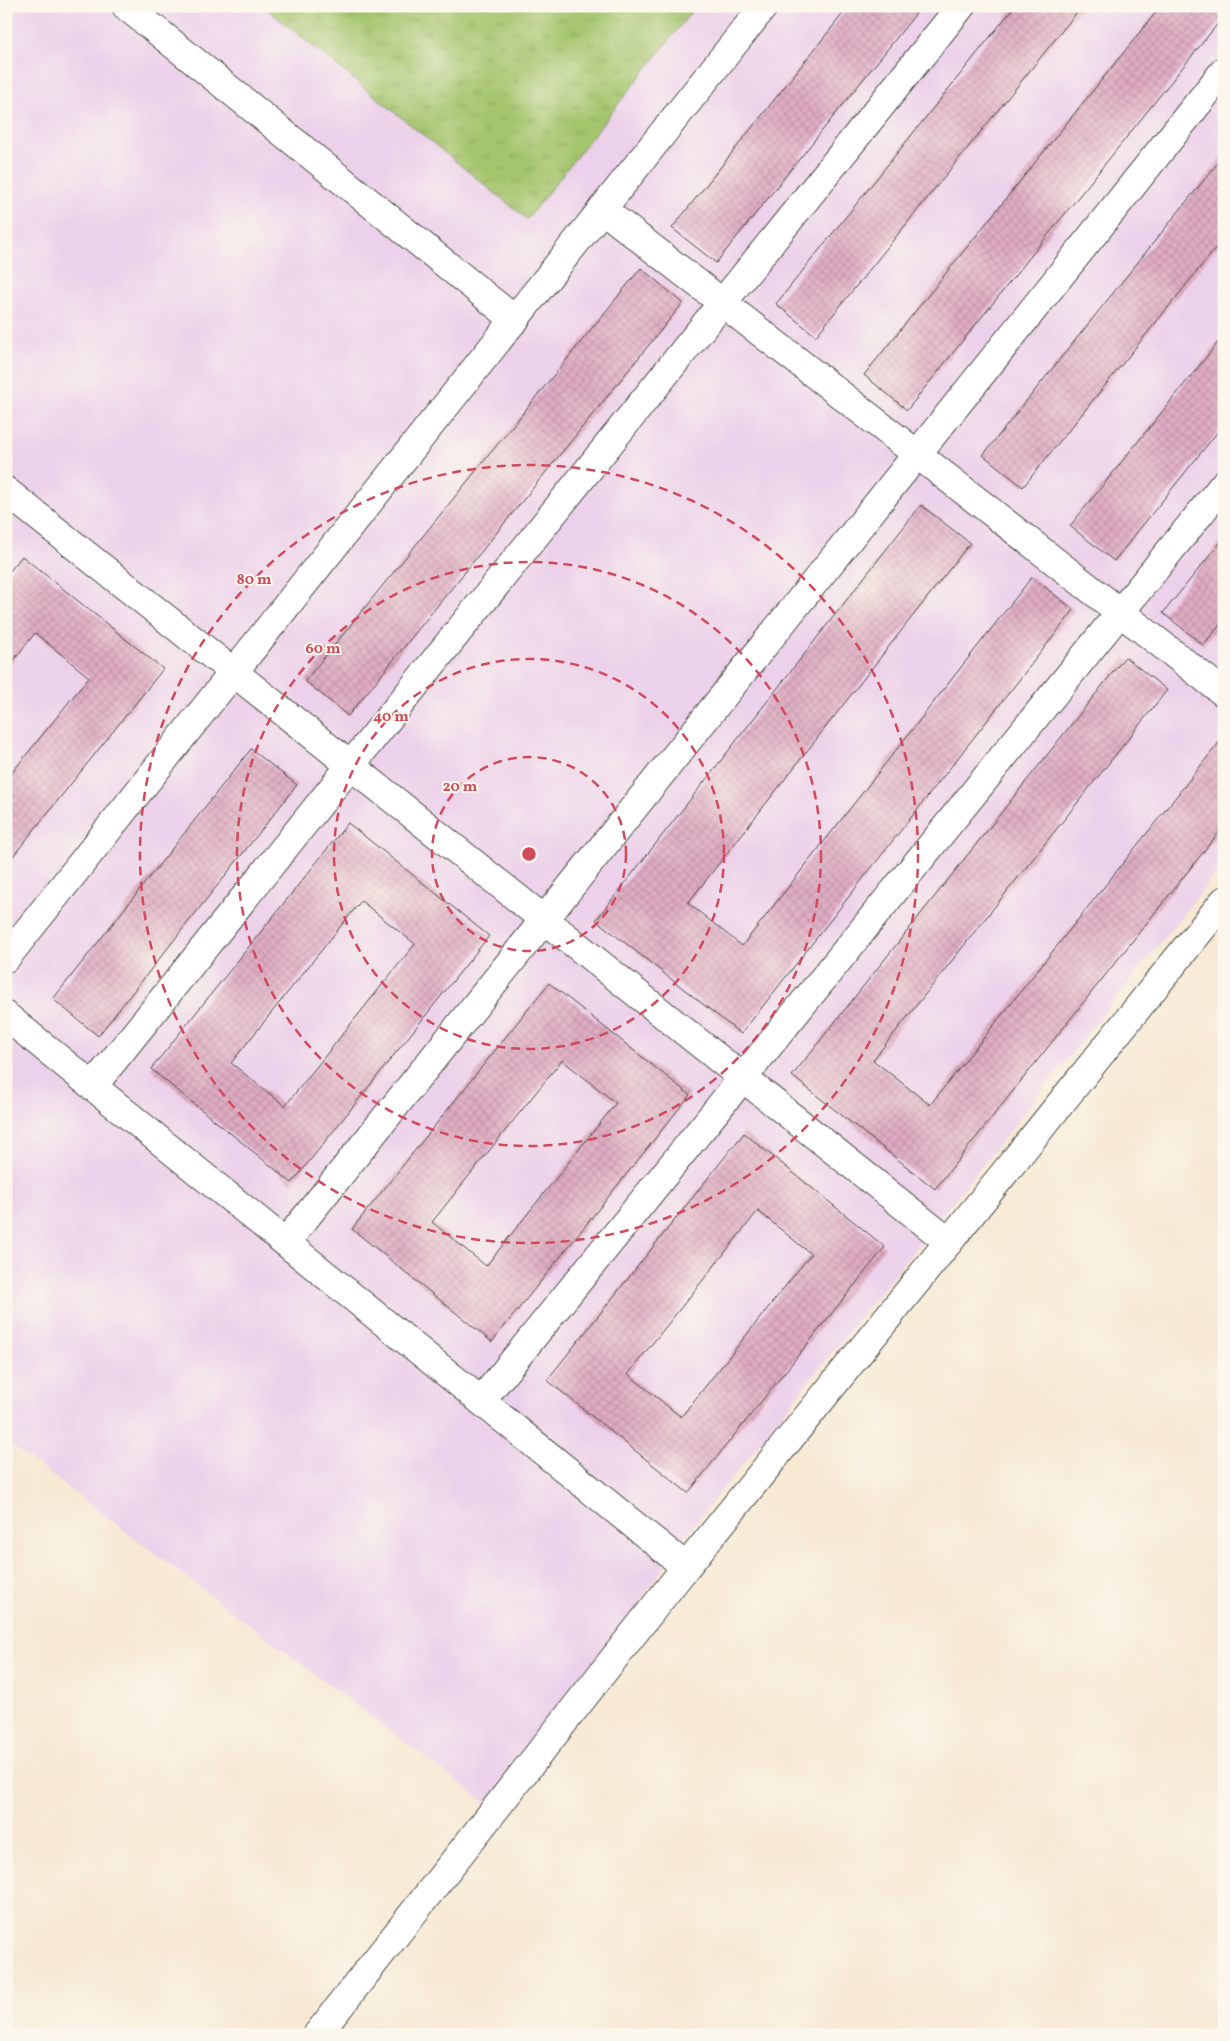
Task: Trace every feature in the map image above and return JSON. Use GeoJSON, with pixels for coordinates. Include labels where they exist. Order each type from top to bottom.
{"type":"FeatureCollection","features":[{"type":"Feature","properties":{"kind":"street"},"geometry":{"type":"LineString","coordinates":[[126,6],[514,320]]}},
{"type":"Feature","properties":{"kind":"street"},"geometry":{"type":"LineString","coordinates":[[6,958],[764,6]]}},
{"type":"Feature","properties":{"kind":"street"},"geometry":{"type":"LineString","coordinates":[[93,1086],[962,6]]}},
{"type":"Feature","properties":{"kind":"street"},"geometry":{"type":"LineString","coordinates":[[286,1242],[1224,71]]}},
{"type":"Feature","properties":{"kind":"street"},"geometry":{"type":"LineString","coordinates":[[602,209],[1224,693]]}},
{"type":"Feature","properties":{"kind":"street"},"geometry":{"type":"LineString","coordinates":[[481,1401],[1224,484]]}},
{"type":"Feature","properties":{"kind":"street"},"geometry":{"type":"LineString","coordinates":[[6,492],[949,1242]]}},
{"type":"Feature","properties":{"kind":"street"},"geometry":{"type":"LineString","coordinates":[[317,2035],[686,1567],[1224,901]]}},
{"type":"Feature","properties":{"kind":"street"},"geometry":{"type":"LineString","coordinates":[[6,1016],[686,1567]]}},
{"type":"Feature","properties":{"kind":"shaded area"},"geometry":{"type":"Polygon","coordinates":[[[6,6],[1224,6],[1224,863],[692,1527],[495,1810],[6,1441],[6,6]]]}},
{"type":"Feature","properties":{"kind":"green space"},"geometry":{"type":"Polygon","coordinates":[[[263,6],[696,6],[527,219],[263,6]]]}},
{"type":"Feature","properties":{"kind":"building"},"geometry":{"type":"Polygon","coordinates":[[[849,6],[922,6],[716,263],[672,228],[849,6]]]}},
{"type":"Feature","properties":{"kind":"building"},"geometry":{"type":"Polygon","coordinates":[[[1015,6],[1082,6],[816,336],[776,304],[1015,6]]]}},
{"type":"Feature","properties":{"kind":"building"},"geometry":{"type":"Polygon","coordinates":[[[1161,6],[1224,6],[1224,16],[907,410],[864,375],[1161,6]]]}},
{"type":"Feature","properties":{"kind":"building"},"geometry":{"type":"Polygon","coordinates":[[[1224,155],[1224,238],[1023,487],[983,455],[1224,155]]]}},
{"type":"Feature","properties":{"kind":"building"},"geometry":{"type":"Polygon","coordinates":[[[641,268],[683,303],[348,716],[305,681],[641,268]]]}},
{"type":"Feature","properties":{"kind":"building"},"geometry":{"type":"Polygon","coordinates":[[[1224,335],[1224,424],[1114,561],[1070,526],[1224,335]]]}},
{"type":"Feature","properties":{"kind":"building"},"geometry":{"type":"Polygon","coordinates":[[[921,505],[970,543],[688,903],[742,946],[1032,577],[1074,610],[741,1034],[596,920],[921,505]]]}},
{"type":"Feature","properties":{"kind":"building"},"geometry":{"type":"Polygon","coordinates":[[[1224,538],[1224,620],[1203,645],[1163,613],[1224,538]]]}},
{"type":"Feature","properties":{"kind":"building"},"geometry":{"type":"Polygon","coordinates":[[[22,556],[163,669],[6,865],[6,780],[89,677],[35,633],[6,670],[6,576],[22,556]]]}},
{"type":"Feature","properties":{"kind":"building"},"geometry":{"type":"Polygon","coordinates":[[[1125,657],[1167,690],[873,1060],[930,1105],[1222,739],[1224,826],[935,1189],[792,1076],[1125,657]]]}},
{"type":"Feature","properties":{"kind":"building"},"geometry":{"type":"Polygon","coordinates":[[[251,749],[297,785],[98,1036],[53,999],[251,749]]]}},
{"type":"Feature","properties":{"kind":"building"},"geometry":{"type":"Polygon","coordinates":[[[348,823],[489,936],[292,1183],[151,1069],[348,823]],[[361,901],[231,1063],[285,1106],[415,944],[361,901]]]}},
{"type":"Feature","properties":{"kind":"building"},"geometry":{"type":"Polygon","coordinates":[[[549,983],[690,1095],[492,1342],[352,1229],[549,983]],[[562,1060],[432,1222],[486,1266],[616,1103],[562,1060]]]}},
{"type":"Feature","properties":{"kind":"building"},"geometry":{"type":"Polygon","coordinates":[[[744,1133],[885,1247],[688,1493],[547,1380],[744,1133]],[[758,1211],[628,1374],[681,1417],[811,1254],[758,1211]]]}}]}
